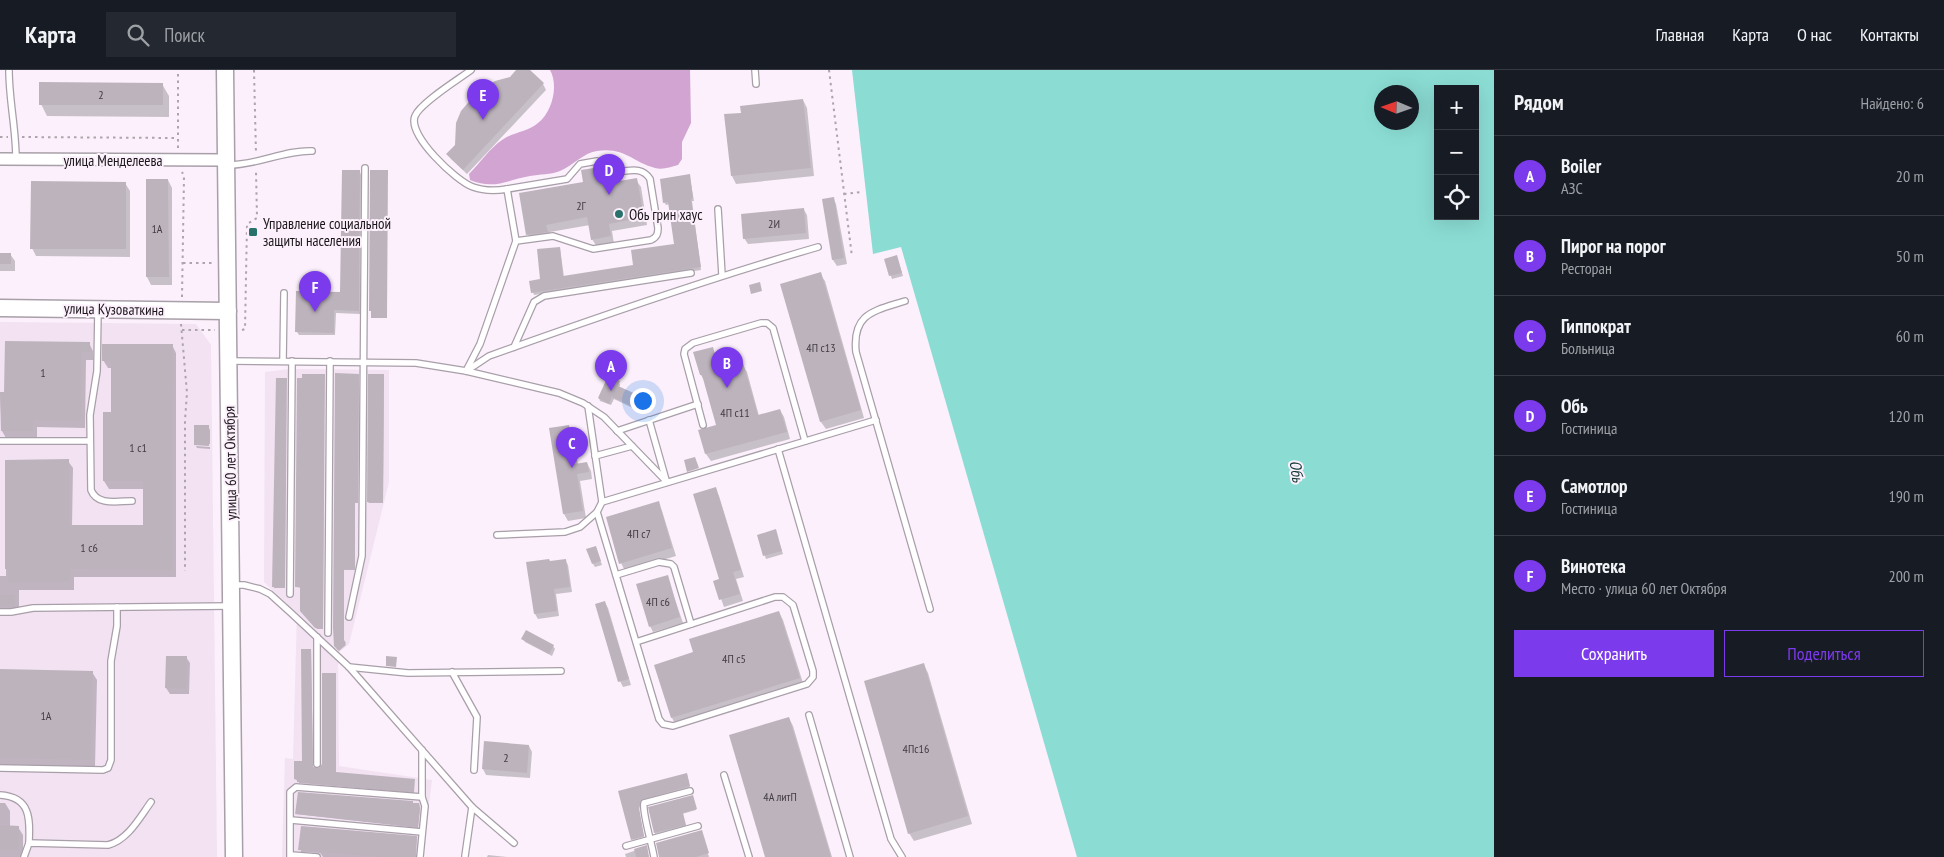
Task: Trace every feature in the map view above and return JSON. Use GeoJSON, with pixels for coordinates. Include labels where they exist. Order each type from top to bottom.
{"type":"FeatureCollection","features":[{"type":"Feature","properties":{"kind":"main road","name":"улица 60 лет Октября"},"geometry":{"type":"LineString","coordinates":[[225,70],[234,857]]}},
{"type":"Feature","properties":{"kind":"main road","name":"улица Кузоваткина"},"geometry":{"type":"LineString","coordinates":[[0,308],[228,311]]}},
{"type":"Feature","properties":{"kind":"street","name":"улица Менделеева"},"geometry":{"type":"LineString","coordinates":[[0,159],[226,162]]}},
{"type":"Feature","properties":{"kind":"lane"},"geometry":{"type":"LineString","coordinates":[[9,70],[9,93],[16,137],[16,159]]}},
{"type":"Feature","properties":{"kind":"lane"},"geometry":{"type":"LineString","coordinates":[[471,70],[422,106],[414,118],[414,125],[425,146],[463,182],[482,190],[497,191],[567,179],[578,166],[597,161],[604,163],[613,172],[636,169],[647,174],[650,179],[658,228],[656,238],[593,249],[554,236],[516,241]]}},
{"type":"Feature","properties":{"kind":"lane"},"geometry":{"type":"LineString","coordinates":[[755,70],[756,84]]}},
{"type":"Feature","properties":{"kind":"lane"},"geometry":{"type":"LineString","coordinates":[[226,162],[256,163],[289,154],[312,152]]}},
{"type":"Feature","properties":{"kind":"lane"},"geometry":{"type":"LineString","coordinates":[[349,617],[362,556],[364,168]]}},
{"type":"Feature","properties":{"kind":"lane"},"geometry":{"type":"LineString","coordinates":[[466,371],[480,344],[516,241],[507,189]]}},
{"type":"Feature","properties":{"kind":"lane"},"geometry":{"type":"LineString","coordinates":[[718,209],[722,275]]}},
{"type":"Feature","properties":{"kind":"lane"},"geometry":{"type":"LineString","coordinates":[[466,371],[485,358],[514,347],[682,288],[818,247]]}},
{"type":"Feature","properties":{"kind":"lane"},"geometry":{"type":"LineString","coordinates":[[514,347],[534,302],[544,296],[692,273]]}},
{"type":"Feature","properties":{"kind":"lane"},"geometry":{"type":"LineString","coordinates":[[679,275],[682,288]]}},
{"type":"Feature","properties":{"kind":"lane"},"geometry":{"type":"LineString","coordinates":[[283,361],[284,293]]}},
{"type":"Feature","properties":{"kind":"lane"},"geometry":{"type":"LineString","coordinates":[[906,301],[871,312],[865,316],[856,332],[856,352],[930,609]]}},
{"type":"Feature","properties":{"kind":"lane"},"geometry":{"type":"LineString","coordinates":[[98,309],[97,371],[90,408],[91,490],[93,496],[101,501],[132,501]]}},
{"type":"Feature","properties":{"kind":"lane"},"geometry":{"type":"LineString","coordinates":[[704,425],[684,354],[685,349],[694,343],[761,323],[767,323],[773,328],[805,441]]}},
{"type":"Feature","properties":{"kind":"lane"},"geometry":{"type":"LineString","coordinates":[[229,361],[416,363],[466,371],[559,393],[588,406],[604,417],[667,482]]}},
{"type":"Feature","properties":{"kind":"lane"},"geometry":{"type":"LineString","coordinates":[[290,594],[292,361]]}},
{"type":"Feature","properties":{"kind":"lane"},"geometry":{"type":"LineString","coordinates":[[328,633],[330,361]]}},
{"type":"Feature","properties":{"kind":"lane"},"geometry":{"type":"LineString","coordinates":[[617,431],[698,404]]}},
{"type":"Feature","properties":{"kind":"lane"},"geometry":{"type":"LineString","coordinates":[[496,535],[566,532],[580,527],[596,512],[602,502],[588,406]]}},
{"type":"Feature","properties":{"kind":"lane"},"geometry":{"type":"LineString","coordinates":[[649,420],[667,482]]}},
{"type":"Feature","properties":{"kind":"lane"},"geometry":{"type":"LineString","coordinates":[[602,502],[876,420]]}},
{"type":"Feature","properties":{"kind":"lane"},"geometry":{"type":"LineString","coordinates":[[0,441],[90,441]]}},
{"type":"Feature","properties":{"kind":"lane"},"geometry":{"type":"LineString","coordinates":[[595,456],[632,446]]}},
{"type":"Feature","properties":{"kind":"lane"},"geometry":{"type":"LineString","coordinates":[[778,449],[890,839],[902,857]]}},
{"type":"Feature","properties":{"kind":"lane"},"geometry":{"type":"LineString","coordinates":[[596,512],[659,719],[668,726],[807,684],[813,677],[813,671],[793,605],[783,597],[776,597],[636,642]]}},
{"type":"Feature","properties":{"kind":"lane"},"geometry":{"type":"LineString","coordinates":[[616,576],[660,562],[671,564],[674,567],[691,624]]}},
{"type":"Feature","properties":{"kind":"lane"},"geometry":{"type":"LineString","coordinates":[[232,585],[251,586],[270,594],[349,668],[472,807],[514,843]]}},
{"type":"Feature","properties":{"kind":"lane"},"geometry":{"type":"LineString","coordinates":[[0,612],[33,608],[232,606]]}},
{"type":"Feature","properties":{"kind":"lane"},"geometry":{"type":"LineString","coordinates":[[0,768],[103,770],[108,768],[111,760],[111,661],[118,607]]}},
{"type":"Feature","properties":{"kind":"lane"},"geometry":{"type":"LineString","coordinates":[[317,637],[317,764]]}},
{"type":"Feature","properties":{"kind":"lane"},"geometry":{"type":"LineString","coordinates":[[349,668],[408,673],[561,671]]}},
{"type":"Feature","properties":{"kind":"lane"},"geometry":{"type":"LineString","coordinates":[[452,672],[477,717],[474,770]]}},
{"type":"Feature","properties":{"kind":"lane"},"geometry":{"type":"LineString","coordinates":[[809,715],[850,857]]}},
{"type":"Feature","properties":{"kind":"lane"},"geometry":{"type":"LineString","coordinates":[[420,857],[425,806],[422,797],[422,750]]}},
{"type":"Feature","properties":{"kind":"lane"},"geometry":{"type":"LineString","coordinates":[[724,775],[749,857]]}},
{"type":"Feature","properties":{"kind":"lane"},"geometry":{"type":"LineString","coordinates":[[317,857],[290,856],[290,792],[296,787],[422,797]]}},
{"type":"Feature","properties":{"kind":"lane"},"geometry":{"type":"LineString","coordinates":[[654,857],[643,808],[644,803],[690,790]]}},
{"type":"Feature","properties":{"kind":"lane"},"geometry":{"type":"LineString","coordinates":[[0,796],[18,800],[27,810],[29,816],[29,843],[24,857]]}},
{"type":"Feature","properties":{"kind":"lane"},"geometry":{"type":"LineString","coordinates":[[29,843],[108,845],[115,843],[124,836],[151,802]]}},
{"type":"Feature","properties":{"kind":"lane"},"geometry":{"type":"LineString","coordinates":[[465,856],[472,807]]}},
{"type":"Feature","properties":{"kind":"lane"},"geometry":{"type":"LineString","coordinates":[[291,820],[422,832]]}},
{"type":"Feature","properties":{"kind":"lane"},"geometry":{"type":"LineString","coordinates":[[626,846],[698,826]]}},
{"type":"Feature","properties":{"kind":"path"},"geometry":{"type":"LineString","coordinates":[[0,137],[178,138],[178,70]]}},
{"type":"Feature","properties":{"kind":"path"},"geometry":{"type":"LineString","coordinates":[[185,571],[185,420],[187,393],[182,328],[245,329],[247,224],[257,218],[254,70]]}},
{"type":"Feature","properties":{"kind":"path"},"geometry":{"type":"LineString","coordinates":[[829,70],[852,256]]}},
{"type":"Feature","properties":{"kind":"path"},"geometry":{"type":"LineString","coordinates":[[182,291],[184,176]]}},
{"type":"Feature","properties":{"kind":"path"},"geometry":{"type":"LineString","coordinates":[[844,194],[862,192]]}},
{"type":"Feature","properties":{"kind":"path"},"geometry":{"type":"LineString","coordinates":[[182,263],[217,263]]}},
{"type":"Feature","properties":{"kind":"shaded area"},"geometry":{"type":"Polygon","coordinates":[[[550,70],[690,70],[691,123],[682,142],[682,159],[678,165],[658,169],[622,153],[607,150],[592,152],[565,169],[552,173],[493,184],[470,180],[469,174],[498,143],[506,137],[534,126],[543,118],[553,98],[554,83],[550,70]]]}},
{"type":"Feature","properties":{"kind":"shaded area"},"geometry":{"type":"Polygon","coordinates":[[[0,322],[196,324],[211,345],[217,857],[0,857],[0,322]]]}},
{"type":"Feature","properties":{"kind":"shaded area"},"geometry":{"type":"Polygon","coordinates":[[[290,369],[389,370],[389,482],[349,644],[338,653],[339,766],[432,780],[422,857],[282,857],[285,758],[293,759],[297,613],[264,582],[265,372],[290,369]]]}},
{"type":"Feature","properties":{"kind":"water","name":"Обь"},"geometry":{"type":"Polygon","coordinates":[[[852,70],[1494,70],[1494,857],[1077,857],[901,247],[873,254],[852,70]]]}},
{"type":"Feature","properties":{"kind":"building"},"geometry":{"type":"Polygon","coordinates":[[[516,70],[530,70],[544,83],[463,170],[446,154],[455,145],[456,123],[461,111],[478,91],[495,81],[510,77],[516,70]]]}},
{"type":"Feature","properties":{"kind":"building"},"geometry":{"type":"Polygon","coordinates":[[[39,82],[163,83],[163,105],[39,105],[39,82]]]}},
{"type":"Feature","properties":{"kind":"building"},"geometry":{"type":"Polygon","coordinates":[[[803,99],[811,168],[731,176],[724,114],[741,113],[740,106],[803,99]]]}},
{"type":"Feature","properties":{"kind":"building"},"geometry":{"type":"Polygon","coordinates":[[[600,167],[602,184],[637,178],[644,217],[609,224],[611,236],[591,240],[587,217],[546,225],[548,232],[526,235],[519,193],[583,182],[581,170],[600,167]]]}},
{"type":"Feature","properties":{"kind":"building"},"geometry":{"type":"Polygon","coordinates":[[[342,170],[360,170],[359,311],[334,310],[334,333],[295,332],[296,291],[340,292],[342,170]]]}},
{"type":"Feature","properties":{"kind":"building"},"geometry":{"type":"Polygon","coordinates":[[[370,170],[388,170],[387,318],[371,318],[371,311],[369,311],[370,170]]]}},
{"type":"Feature","properties":{"kind":"building"},"geometry":{"type":"Polygon","coordinates":[[[690,174],[693,198],[691,199],[701,267],[531,293],[529,281],[540,279],[537,249],[560,247],[563,276],[633,265],[631,250],[674,244],[668,202],[663,203],[660,179],[690,174]]]}},
{"type":"Feature","properties":{"kind":"building"},"geometry":{"type":"Polygon","coordinates":[[[146,179],[168,179],[169,277],[146,277],[146,179]]]}},
{"type":"Feature","properties":{"kind":"building"},"geometry":{"type":"Polygon","coordinates":[[[31,181],[126,182],[126,249],[30,249],[31,181]]]}},
{"type":"Feature","properties":{"kind":"building"},"geometry":{"type":"Polygon","coordinates":[[[834,197],[844,258],[832,260],[822,199],[834,197]]]}},
{"type":"Feature","properties":{"kind":"building"},"geometry":{"type":"Polygon","coordinates":[[[804,208],[806,233],[743,239],[741,214],[804,208]]]}},
{"type":"Feature","properties":{"kind":"building"},"geometry":{"type":"Polygon","coordinates":[[[0,253],[11,253],[11,264],[0,264],[0,253]]]}},
{"type":"Feature","properties":{"kind":"building"},"geometry":{"type":"Polygon","coordinates":[[[897,255],[902,273],[889,276],[884,259],[897,255]]]}},
{"type":"Feature","properties":{"kind":"building"},"geometry":{"type":"Polygon","coordinates":[[[821,272],[861,410],[820,422],[780,284],[821,272]]]}},
{"type":"Feature","properties":{"kind":"building"},"geometry":{"type":"Polygon","coordinates":[[[760,282],[762,291],[751,294],[749,285],[760,282]]]}},
{"type":"Feature","properties":{"kind":"building"},"geometry":{"type":"Polygon","coordinates":[[[5,341],[90,342],[90,352],[82,352],[81,420],[33,420],[33,431],[1,431],[0,392],[4,392],[5,341]]]}},
{"type":"Feature","properties":{"kind":"building"},"geometry":{"type":"Polygon","coordinates":[[[102,344],[173,344],[172,570],[70,569],[70,582],[8,582],[8,569],[5,569],[5,460],[69,459],[69,525],[143,525],[143,481],[103,481],[103,412],[111,412],[111,361],[102,361],[102,344]]]}},
{"type":"Feature","properties":{"kind":"building"},"geometry":{"type":"Polygon","coordinates":[[[713,347],[719,370],[743,363],[758,415],[780,409],[787,432],[705,454],[698,430],[716,425],[702,375],[700,375],[693,352],[713,347]]]}},
{"type":"Feature","properties":{"kind":"building"},"geometry":{"type":"Polygon","coordinates":[[[335,373],[359,374],[358,502],[355,502],[355,567],[354,569],[344,569],[344,640],[346,643],[338,650],[334,646],[333,628],[335,373]]]}},
{"type":"Feature","properties":{"kind":"building"},"geometry":{"type":"Polygon","coordinates":[[[302,374],[325,374],[323,628],[315,628],[300,611],[300,587],[295,587],[297,378],[302,378],[302,374]]]}},
{"type":"Feature","properties":{"kind":"building"},"geometry":{"type":"Polygon","coordinates":[[[368,374],[384,374],[383,502],[367,502],[368,374]]]}},
{"type":"Feature","properties":{"kind":"building"},"geometry":{"type":"Polygon","coordinates":[[[608,376],[620,381],[618,386],[647,399],[642,411],[612,397],[609,404],[598,398],[608,376]]]}},
{"type":"Feature","properties":{"kind":"building"},"geometry":{"type":"Polygon","coordinates":[[[276,378],[287,378],[285,587],[272,587],[276,378]]]}},
{"type":"Feature","properties":{"kind":"building"},"geometry":{"type":"Polygon","coordinates":[[[194,425],[209,425],[209,446],[194,445],[194,425]]]}},
{"type":"Feature","properties":{"kind":"building"},"geometry":{"type":"Polygon","coordinates":[[[569,425],[575,464],[587,462],[589,472],[577,474],[583,511],[563,514],[549,428],[569,425]]]}},
{"type":"Feature","properties":{"kind":"building"},"geometry":{"type":"Polygon","coordinates":[[[695,457],[699,468],[687,472],[684,460],[695,457]]]}},
{"type":"Feature","properties":{"kind":"building"},"geometry":{"type":"Polygon","coordinates":[[[716,487],[741,570],[733,572],[740,594],[719,600],[713,581],[719,579],[693,494],[716,487]]]}},
{"type":"Feature","properties":{"kind":"building"},"geometry":{"type":"Polygon","coordinates":[[[659,501],[672,548],[619,564],[606,517],[659,501]]]}},
{"type":"Feature","properties":{"kind":"building"},"geometry":{"type":"Polygon","coordinates":[[[776,529],[782,551],[763,556],[757,535],[776,529]]]}},
{"type":"Feature","properties":{"kind":"building"},"geometry":{"type":"Polygon","coordinates":[[[596,546],[601,561],[592,564],[586,549],[596,546]]]}},
{"type":"Feature","properties":{"kind":"building"},"geometry":{"type":"Polygon","coordinates":[[[549,559],[550,561],[566,559],[570,587],[554,589],[557,611],[534,614],[526,562],[549,559]]]}},
{"type":"Feature","properties":{"kind":"building"},"geometry":{"type":"Polygon","coordinates":[[[668,575],[680,617],[649,627],[636,584],[668,575]]]}},
{"type":"Feature","properties":{"kind":"building"},"geometry":{"type":"Polygon","coordinates":[[[0,595],[15,595],[15,607],[0,606],[0,595]]]}},
{"type":"Feature","properties":{"kind":"building"},"geometry":{"type":"Polygon","coordinates":[[[605,601],[629,679],[618,682],[595,604],[605,601]]]}},
{"type":"Feature","properties":{"kind":"building"},"geometry":{"type":"Polygon","coordinates":[[[779,611],[800,678],[671,718],[654,665],[693,652],[689,639],[779,611]]]}},
{"type":"Feature","properties":{"kind":"building"},"geometry":{"type":"Polygon","coordinates":[[[526,630],[554,645],[549,654],[521,639],[526,630]]]}},
{"type":"Feature","properties":{"kind":"building"},"geometry":{"type":"Polygon","coordinates":[[[301,649],[311,649],[313,767],[319,768],[322,764],[322,673],[336,673],[336,772],[415,779],[414,792],[297,782],[294,779],[294,761],[302,761],[301,649]]]}},
{"type":"Feature","properties":{"kind":"building"},"geometry":{"type":"Polygon","coordinates":[[[166,656],[187,656],[186,689],[165,688],[166,656]]]}},
{"type":"Feature","properties":{"kind":"building"},"geometry":{"type":"Polygon","coordinates":[[[386,656],[397,657],[396,667],[386,666],[386,656]]]}},
{"type":"Feature","properties":{"kind":"building"},"geometry":{"type":"Polygon","coordinates":[[[924,663],[968,816],[908,834],[864,681],[924,663]]]}},
{"type":"Feature","properties":{"kind":"building"},"geometry":{"type":"Polygon","coordinates":[[[0,669],[93,671],[91,760],[0,758],[0,669]]]}},
{"type":"Feature","properties":{"kind":"building"},"geometry":{"type":"Polygon","coordinates":[[[789,717],[831,857],[765,857],[729,735],[789,717]]]}},
{"type":"Feature","properties":{"kind":"building"},"geometry":{"type":"Polygon","coordinates":[[[484,741],[529,745],[527,773],[482,769],[484,741]]]}},
{"type":"Feature","properties":{"kind":"building"},"geometry":{"type":"Polygon","coordinates":[[[687,773],[690,786],[641,800],[639,808],[644,836],[631,840],[618,791],[687,773]]]}},
{"type":"Feature","properties":{"kind":"building"},"geometry":{"type":"Polygon","coordinates":[[[298,792],[413,801],[413,803],[419,803],[420,807],[418,827],[295,814],[298,792]]]}},
{"type":"Feature","properties":{"kind":"building"},"geometry":{"type":"Polygon","coordinates":[[[693,795],[697,809],[683,813],[686,825],[654,833],[648,807],[693,795]]]}},
{"type":"Feature","properties":{"kind":"building"},"geometry":{"type":"Polygon","coordinates":[[[0,825],[19,826],[19,850],[0,850],[0,825]]]}},
{"type":"Feature","properties":{"kind":"building"},"geometry":{"type":"Polygon","coordinates":[[[301,826],[417,836],[415,857],[380,857],[298,850],[301,826]]]}},
{"type":"Feature","properties":{"kind":"building"},"geometry":{"type":"Polygon","coordinates":[[[702,830],[709,853],[696,857],[659,857],[656,843],[702,830]]]}},
{"type":"Feature","properties":{"kind":"building"},"geometry":{"type":"Polygon","coordinates":[[[647,845],[649,857],[636,857],[634,849],[647,845]]]}},
{"type":"Feature","properties":{"kind":"place","name":"Самотлор"},"geometry":{"type":"Point","coordinates":[483,120]}},
{"type":"Feature","properties":{"kind":"place","name":"Обь"},"geometry":{"type":"Point","coordinates":[609,195]}},
{"type":"Feature","properties":{"kind":"place","name":"Обь грин хаус"},"geometry":{"type":"Point","coordinates":[619,214]}},
{"type":"Feature","properties":{"kind":"place","name":"Управление социальной защиты населения"},"geometry":{"type":"Point","coordinates":[253,232]}},
{"type":"Feature","properties":{"kind":"place","name":"Винотека"},"geometry":{"type":"Point","coordinates":[315,312]}},
{"type":"Feature","properties":{"kind":"place","name":"Пирог на порог"},"geometry":{"type":"Point","coordinates":[727,388]}},
{"type":"Feature","properties":{"kind":"place","name":"Boiler"},"geometry":{"type":"Point","coordinates":[611,391]}},
{"type":"Feature","properties":{"kind":"place","name":"Гиппократ"},"geometry":{"type":"Point","coordinates":[572,468]}}]}
